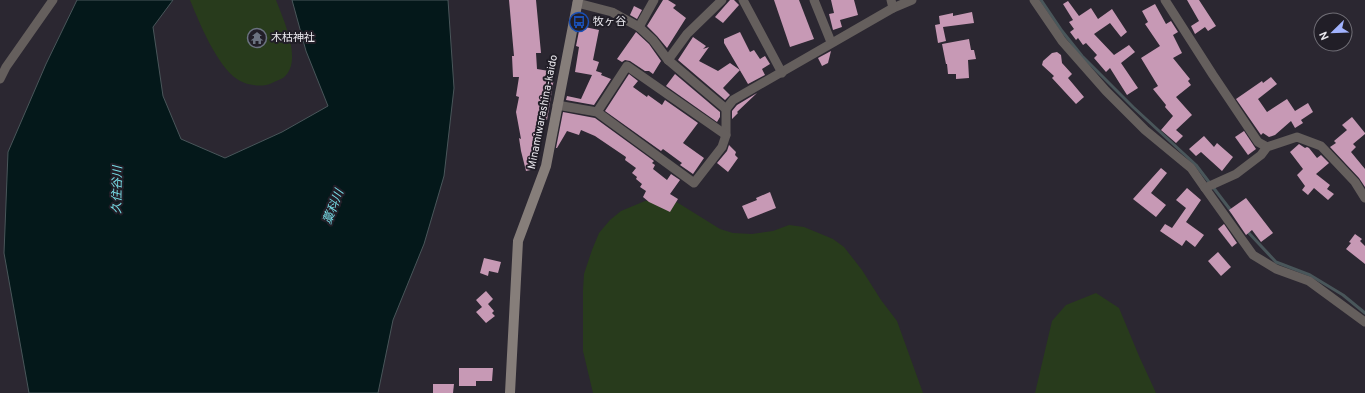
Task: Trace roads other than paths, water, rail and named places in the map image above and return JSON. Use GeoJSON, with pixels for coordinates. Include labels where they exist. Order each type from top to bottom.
{"type":"FeatureCollection","features":[{"type":"Feature","properties":{"kind":"main road","name":"Minamiwarashina-kaido"},"geometry":{"type":"LineString","coordinates":[[510,393],[518,241],[546,166],[577,2]]}},
{"type":"Feature","properties":{"kind":"street"},"geometry":{"type":"LineString","coordinates":[[0,79],[6,67],[53,0]]}},
{"type":"Feature","properties":{"kind":"street"},"geometry":{"type":"LineString","coordinates":[[639,27],[654,0]]}},
{"type":"Feature","properties":{"kind":"street"},"geometry":{"type":"LineString","coordinates":[[668,60],[687,34],[722,0]]}},
{"type":"Feature","properties":{"kind":"street"},"geometry":{"type":"LineString","coordinates":[[743,0],[782,73]]}},
{"type":"Feature","properties":{"kind":"street"},"geometry":{"type":"LineString","coordinates":[[814,0],[831,42]]}},
{"type":"Feature","properties":{"kind":"street"},"geometry":{"type":"LineString","coordinates":[[557,105],[597,112],[694,183],[722,147],[726,135],[726,109],[733,100],[782,73],[892,4],[912,0]]}},
{"type":"Feature","properties":{"kind":"street"},"geometry":{"type":"LineString","coordinates":[[1034,0],[1062,41],[1106,90],[1145,130],[1191,168],[1253,255],[1276,269],[1309,281],[1365,322]]}},
{"type":"Feature","properties":{"kind":"street"},"geometry":{"type":"LineString","coordinates":[[1165,0],[1258,142],[1267,147]]}},
{"type":"Feature","properties":{"kind":"street"},"geometry":{"type":"LineString","coordinates":[[577,2],[612,12],[639,27],[653,40],[668,60],[726,109]]}},
{"type":"Feature","properties":{"kind":"street"},"geometry":{"type":"LineString","coordinates":[[597,112],[627,66],[726,135]]}},
{"type":"Feature","properties":{"kind":"street"},"geometry":{"type":"LineString","coordinates":[[1205,188],[1236,174],[1261,155],[1267,147],[1297,137],[1321,146],[1354,182],[1365,198]]}},
{"type":"Feature","properties":{"kind":"water"},"geometry":{"type":"Polygon","coordinates":[[[77,0],[173,0],[153,27],[163,96],[181,139],[225,158],[282,132],[328,106],[306,51],[292,0],[448,0],[454,88],[444,176],[424,244],[393,320],[378,393],[29,393],[4,253],[8,152],[46,64],[77,0]]]}},
{"type":"Feature","properties":{"kind":"waterway"},"geometry":{"type":"LineString","coordinates":[[1041,0],[1062,31],[1082,56],[1133,107],[1196,165],[1232,212]]}},
{"type":"Feature","properties":{"kind":"waterway"},"geometry":{"type":"LineString","coordinates":[[1247,231],[1276,262],[1310,275],[1343,295],[1365,313]]}},
{"type":"Feature","properties":{"kind":"place","name":"牧ヶ谷"},"geometry":{"type":"Point","coordinates":[579,22]}},
{"type":"Feature","properties":{"kind":"place","name":"木枯神社"},"geometry":{"type":"Point","coordinates":[257,38]}},
{"type":"Feature","properties":{"kind":"water label","name":"久住谷川"},"geometry":{"type":"Point","coordinates":[118,190]}},
{"type":"Feature","properties":{"kind":"water label","name":"藁科川"},"geometry":{"type":"Point","coordinates":[334,207]}}]}
